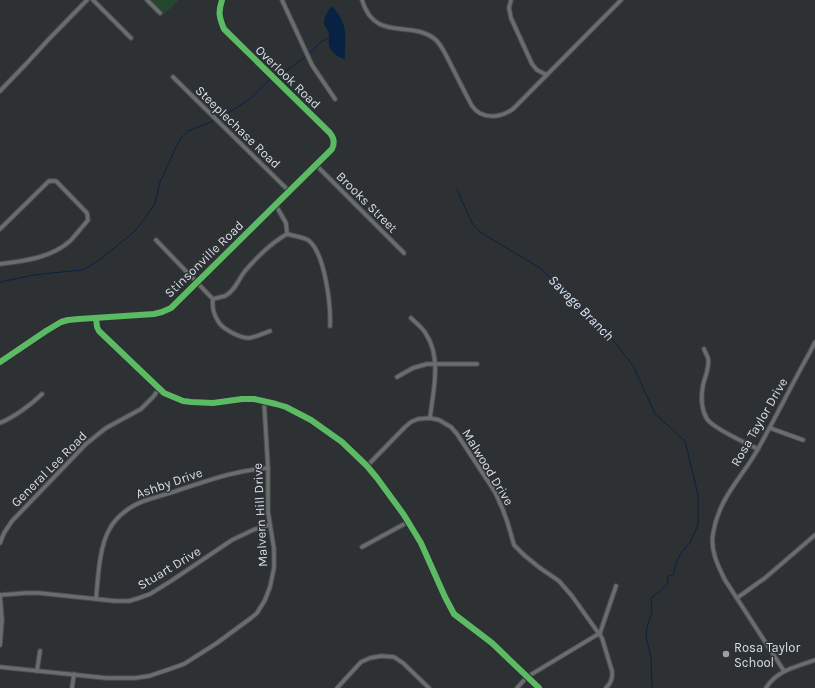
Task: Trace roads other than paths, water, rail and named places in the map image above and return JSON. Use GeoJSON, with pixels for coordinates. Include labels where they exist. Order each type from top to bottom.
{"type":"FeatureCollection","features":[{"type":"Feature","properties":{"kind":"street"},"geometry":{"type":"LineString","coordinates":[[0,91],[58,28],[87,0]]}},
{"type":"Feature","properties":{"kind":"street"},"geometry":{"type":"LineString","coordinates":[[93,0],[131,38]]}},
{"type":"Feature","properties":{"kind":"street"},"geometry":{"type":"LineString","coordinates":[[147,0],[160,13]]}},
{"type":"Feature","properties":{"kind":"street","name":"Overlook Road"},"geometry":{"type":"LineString","coordinates":[[222,0],[220,19],[224,29],[332,136],[334,145],[332,149],[316,165]]}},
{"type":"Feature","properties":{"kind":"street"},"geometry":{"type":"LineString","coordinates":[[282,0],[312,66],[335,99]]}},
{"type":"Feature","properties":{"kind":"street"},"geometry":{"type":"LineString","coordinates":[[362,0],[364,8],[369,16],[381,25],[389,28],[426,34],[438,43],[443,49],[472,106],[476,111],[490,116],[501,115],[513,109],[621,0]]}},
{"type":"Feature","properties":{"kind":"street"},"geometry":{"type":"LineString","coordinates":[[511,0],[509,8],[511,18],[532,64],[537,70],[547,74]]}},
{"type":"Feature","properties":{"kind":"street","name":"Steeplechase Road"},"geometry":{"type":"LineString","coordinates":[[173,77],[289,191]]}},
{"type":"Feature","properties":{"kind":"street","name":"Stinsonville Road"},"geometry":{"type":"LineString","coordinates":[[0,362],[61,322],[68,320],[142,315],[162,312],[171,308],[316,165]]}},
{"type":"Feature","properties":{"kind":"street","name":"Brooks Street"},"geometry":{"type":"LineString","coordinates":[[316,165],[404,253]]}},
{"type":"Feature","properties":{"kind":"street"},"geometry":{"type":"LineString","coordinates":[[0,230],[51,180],[56,181],[87,213],[88,220],[71,240],[61,248],[45,256],[0,264]]}},
{"type":"Feature","properties":{"kind":"street"},"geometry":{"type":"LineString","coordinates":[[275,204],[286,223],[287,234]]}},
{"type":"Feature","properties":{"kind":"street"},"geometry":{"type":"LineString","coordinates":[[213,299],[226,295],[230,292],[245,271],[275,241],[287,234],[308,240],[316,251],[326,280],[330,300],[330,326]]}},
{"type":"Feature","properties":{"kind":"street"},"geometry":{"type":"LineString","coordinates":[[156,240],[213,299],[212,303],[218,322],[234,334],[241,337],[250,338],[270,331]]}},
{"type":"Feature","properties":{"kind":"street"},"geometry":{"type":"LineString","coordinates":[[96,318],[96,325],[99,331],[164,393],[174,398],[191,402],[212,403],[242,399],[264,401],[286,407],[311,420],[342,442],[367,466],[408,522],[421,543],[454,614],[492,643],[539,688]]}},
{"type":"Feature","properties":{"kind":"street"},"geometry":{"type":"LineString","coordinates":[[367,466],[411,422],[418,419],[430,418],[435,364],[432,346],[426,333],[411,318]]}},
{"type":"Feature","properties":{"kind":"street","name":"Rosa Taylor Drive"},"geometry":{"type":"LineString","coordinates":[[784,671],[725,580],[715,557],[712,544],[715,523],[720,507],[758,449],[815,342]]}},
{"type":"Feature","properties":{"kind":"street"},"geometry":{"type":"LineString","coordinates":[[704,349],[708,358],[708,369],[702,393],[702,404],[705,415],[708,420],[716,426],[758,449]]}},
{"type":"Feature","properties":{"kind":"street"},"geometry":{"type":"LineString","coordinates":[[810,352],[815,356]]}},
{"type":"Feature","properties":{"kind":"street"},"geometry":{"type":"LineString","coordinates":[[397,377],[413,368],[428,364],[477,364]]}},
{"type":"Feature","properties":{"kind":"street","name":"General Lee Road"},"geometry":{"type":"LineString","coordinates":[[0,543],[4,533],[12,521],[86,444],[106,428],[141,409],[159,389]]}},
{"type":"Feature","properties":{"kind":"street"},"geometry":{"type":"LineString","coordinates":[[0,422],[36,401],[42,394]]}},
{"type":"Feature","properties":{"kind":"street","name":"Malvern Hill Drive"},"geometry":{"type":"LineString","coordinates":[[0,667],[121,678],[135,678],[155,674],[184,664],[241,626],[257,612],[265,600],[274,568],[274,549],[268,512],[268,468],[264,401]]}},
{"type":"Feature","properties":{"kind":"street","name":"Malwood Drive"},"geometry":{"type":"LineString","coordinates":[[430,418],[451,427],[457,434],[495,492],[503,510],[514,545],[535,564],[559,581],[600,634],[612,671],[611,681],[606,688]]}},
{"type":"Feature","properties":{"kind":"street"},"geometry":{"type":"LineString","coordinates":[[770,428],[803,440]]}},
{"type":"Feature","properties":{"kind":"street","name":"Ashby Drive"},"geometry":{"type":"LineString","coordinates":[[96,599],[100,559],[104,542],[111,526],[128,509],[143,501],[221,476],[268,468]]}},
{"type":"Feature","properties":{"kind":"street"},"geometry":{"type":"LineString","coordinates":[[362,547],[408,522]]}},
{"type":"Feature","properties":{"kind":"street","name":"Stuart Drive"},"geometry":{"type":"LineString","coordinates":[[0,595],[39,593],[123,601],[144,597],[232,540],[253,530],[269,525]]}},
{"type":"Feature","properties":{"kind":"street"},"geometry":{"type":"LineString","coordinates":[[737,598],[765,578],[815,535]]}},
{"type":"Feature","properties":{"kind":"street"},"geometry":{"type":"LineString","coordinates":[[517,688],[527,677],[600,634],[616,586]]}},
{"type":"Feature","properties":{"kind":"street"},"geometry":{"type":"LineString","coordinates":[[0,595],[2,620],[0,646]]}},
{"type":"Feature","properties":{"kind":"street"},"geometry":{"type":"LineString","coordinates":[[37,671],[40,651]]}},
{"type":"Feature","properties":{"kind":"street"},"geometry":{"type":"LineString","coordinates":[[337,688],[361,662],[370,658],[381,656],[394,657],[403,663],[429,688]]}},
{"type":"Feature","properties":{"kind":"street"},"geometry":{"type":"LineString","coordinates":[[766,688],[773,678],[784,671],[815,660]]}},
{"type":"Feature","properties":{"kind":"street"},"geometry":{"type":"LineString","coordinates":[[72,688],[74,674]]}},
{"type":"Feature","properties":{"kind":"water"},"geometry":{"type":"Polygon","coordinates":[[[332,6],[344,25],[345,59],[335,54],[329,45],[329,34],[324,21],[332,6]]]}},
{"type":"Feature","properties":{"kind":"waterway"},"geometry":{"type":"LineString","coordinates":[[309,54],[321,42],[330,37]]}},
{"type":"Feature","properties":{"kind":"waterway"},"geometry":{"type":"LineString","coordinates":[[218,119],[250,99],[274,77],[289,69],[306,56]]}},
{"type":"Feature","properties":{"kind":"waterway"},"geometry":{"type":"LineString","coordinates":[[0,282],[34,275],[82,270],[103,257],[135,231],[146,217],[155,203],[160,182],[182,137],[188,131],[216,120]]}},
{"type":"Feature","properties":{"kind":"waterway","name":"Savage Branch"},"geometry":{"type":"LineString","coordinates":[[457,190],[472,223],[480,232],[540,268],[604,328],[634,367],[655,414],[685,441],[698,495],[698,525],[690,543],[680,555],[675,566],[674,574],[667,577],[668,583],[651,598],[652,612],[647,627],[646,637],[651,657],[652,688]]}},
{"type":"Feature","properties":{"kind":"place","name":"Rosa Taylor School"},"geometry":{"type":"Point","coordinates":[726,654]}}]}
